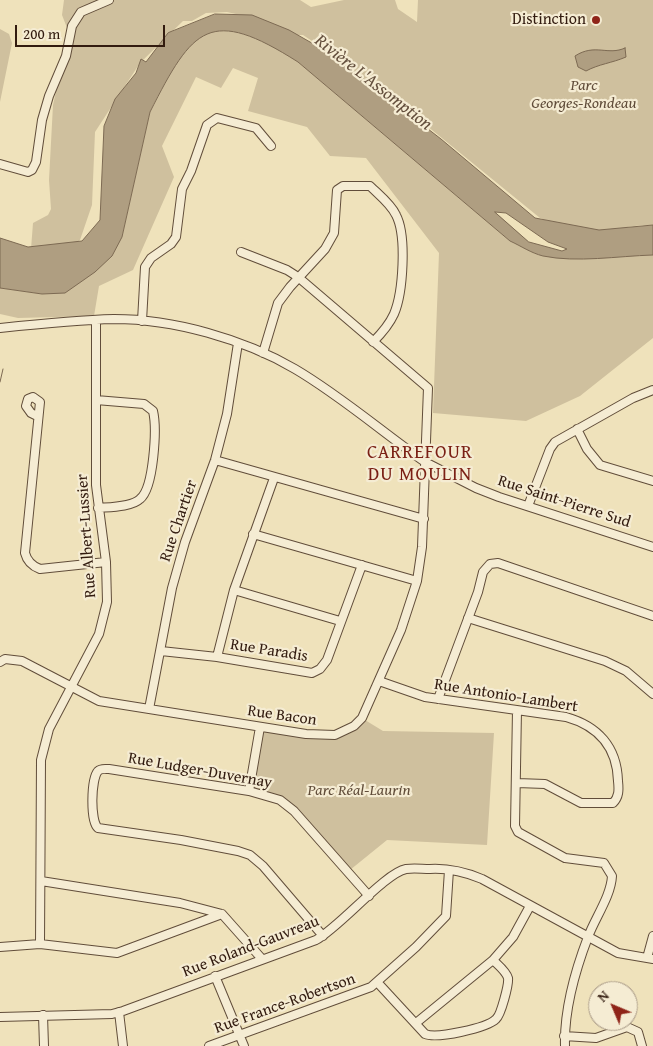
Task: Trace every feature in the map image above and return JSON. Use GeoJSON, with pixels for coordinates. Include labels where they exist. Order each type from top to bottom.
{"type":"FeatureCollection","features":[{"type":"Feature","properties":{"kind":"street"},"geometry":{"type":"LineString","coordinates":[[0,164],[28,172],[32,170],[36,162],[42,120],[49,96],[66,56],[72,26],[81,12],[109,0]]}},
{"type":"Feature","properties":{"kind":"street"},"geometry":{"type":"LineString","coordinates":[[142,320],[146,267],[151,258],[171,244],[176,237],[182,189],[191,171],[208,125],[217,118],[256,128],[271,146]]}},
{"type":"Feature","properties":{"kind":"street"},"geometry":{"type":"LineString","coordinates":[[241,252],[287,270],[298,277],[373,342],[389,324],[398,304],[402,284],[402,244],[396,215],[370,186],[343,186],[337,190],[334,233],[325,249],[298,277],[278,303],[263,353]]}},
{"type":"Feature","properties":{"kind":"street","name":"Rue Saint-Pierre Sud"},"geometry":{"type":"LineString","coordinates":[[0,328],[96,321],[142,320],[212,334],[263,353],[306,377],[425,462],[476,488],[653,547]]}},
{"type":"Feature","properties":{"kind":"street","name":"Rue Albert-Lussier"},"geometry":{"type":"LineString","coordinates":[[40,944],[41,760],[49,729],[94,647],[104,619],[108,591],[96,485],[96,321]]}},
{"type":"Feature","properties":{"kind":"street","name":"Rue Bacon"},"geometry":{"type":"LineString","coordinates":[[0,662],[5,659],[22,661],[99,702],[319,735],[335,735],[354,726],[362,718],[401,630],[417,581],[424,519],[428,388],[373,342]]}},
{"type":"Feature","properties":{"kind":"street","name":"Rue Chartier"},"geometry":{"type":"LineString","coordinates":[[149,709],[172,588],[215,460],[227,414],[238,343]]}},
{"type":"Feature","properties":{"kind":"street"},"geometry":{"type":"LineString","coordinates":[[528,506],[550,449],[555,442],[633,398],[653,390]]}},
{"type":"Feature","properties":{"kind":"street"},"geometry":{"type":"LineString","coordinates":[[96,400],[144,404],[153,411],[155,421],[149,478],[145,493],[134,503],[98,508]]}},
{"type":"Feature","properties":{"kind":"street"},"geometry":{"type":"LineString","coordinates":[[37,416],[25,553],[27,559],[40,569],[106,562]]}},
{"type":"Feature","properties":{"kind":"street"},"geometry":{"type":"LineString","coordinates":[[577,429],[587,449],[600,465],[653,481]]}},
{"type":"Feature","properties":{"kind":"street"},"geometry":{"type":"LineString","coordinates":[[215,460],[424,519]]}},
{"type":"Feature","properties":{"kind":"street"},"geometry":{"type":"LineString","coordinates":[[216,657],[234,590],[274,478]]}},
{"type":"Feature","properties":{"kind":"street"},"geometry":{"type":"LineString","coordinates":[[253,534],[417,581]]}},
{"type":"Feature","properties":{"kind":"street"},"geometry":{"type":"LineString","coordinates":[[438,699],[483,572],[490,564],[498,563],[653,616]]}},
{"type":"Feature","properties":{"kind":"street","name":"Rue Paradis"},"geometry":{"type":"LineString","coordinates":[[161,651],[216,657],[312,673],[326,660],[362,565]]}},
{"type":"Feature","properties":{"kind":"street"},"geometry":{"type":"LineString","coordinates":[[234,590],[340,621]]}},
{"type":"Feature","properties":{"kind":"street"},"geometry":{"type":"LineString","coordinates":[[468,618],[610,663],[626,671],[653,693]]}},
{"type":"Feature","properties":{"kind":"street","name":"Rue Antonio-Lambert"},"geometry":{"type":"LineString","coordinates":[[379,682],[411,694],[566,717],[584,724],[600,734],[614,756],[618,791],[613,803],[581,803],[545,784],[517,783]]}},
{"type":"Feature","properties":{"kind":"street"},"geometry":{"type":"LineString","coordinates":[[517,710],[515,826],[520,835],[565,858],[604,863],[611,872],[610,886],[588,937],[567,1010],[564,1036],[565,1046]]}},
{"type":"Feature","properties":{"kind":"street"},"geometry":{"type":"LineString","coordinates":[[249,791],[260,727]]}},
{"type":"Feature","properties":{"kind":"street","name":"Rue Ludger-Duvernay"},"geometry":{"type":"LineString","coordinates":[[323,936],[263,866],[250,856],[238,851],[181,840],[98,828],[92,820],[94,785],[97,773],[104,769],[272,796],[287,805],[369,896]]}},
{"type":"Feature","properties":{"kind":"street","name":"Rue Roland-Gauvreau"},"geometry":{"type":"LineString","coordinates":[[0,1017],[119,1012],[323,936],[391,877],[406,869],[465,872],[482,879],[618,953],[650,959]]}},
{"type":"Feature","properties":{"kind":"street","name":"Rue France-Robertson"},"geometry":{"type":"LineString","coordinates":[[209,1046],[308,1008],[354,995],[377,982],[446,916],[449,870]]}},
{"type":"Feature","properties":{"kind":"street"},"geometry":{"type":"LineString","coordinates":[[41,881],[180,903],[222,914],[262,959]]}},
{"type":"Feature","properties":{"kind":"street"},"geometry":{"type":"LineString","coordinates":[[416,1023],[493,960],[513,937],[530,906]]}},
{"type":"Feature","properties":{"kind":"street"},"geometry":{"type":"LineString","coordinates":[[0,947],[40,944],[117,953],[222,914]]}},
{"type":"Feature","properties":{"kind":"street"},"geometry":{"type":"LineString","coordinates":[[650,959],[653,936]]}},
{"type":"Feature","properties":{"kind":"street"},"geometry":{"type":"LineString","coordinates":[[377,982],[425,1034],[433,1036],[468,1029],[496,1019],[508,980],[493,960]]}},
{"type":"Feature","properties":{"kind":"street"},"geometry":{"type":"LineString","coordinates":[[215,976],[244,1046]]}},
{"type":"Feature","properties":{"kind":"street"},"geometry":{"type":"LineString","coordinates":[[119,1012],[123,1046]]}},
{"type":"Feature","properties":{"kind":"street"},"geometry":{"type":"LineString","coordinates":[[43,1016],[44,1046]]}},
{"type":"Feature","properties":{"kind":"street"},"geometry":{"type":"LineString","coordinates":[[564,1036],[596,1038],[626,1027],[638,1032],[642,1046]]}},
{"type":"Feature","properties":{"kind":"green space","name":"Parc Georges-Rondeau"},"geometry":{"type":"Polygon","coordinates":[[[64,0],[300,0],[311,7],[344,0],[395,0],[398,9],[417,22],[418,0],[653,0],[653,225],[609,230],[586,230],[563,226],[540,218],[405,108],[359,77],[341,60],[303,35],[293,35],[258,19],[227,12],[206,13],[192,21],[183,21],[140,63],[95,132],[92,205],[80,240],[70,250],[31,249],[33,223],[48,215],[51,209],[49,180],[53,105],[69,33],[62,15],[64,0]]]}},
{"type":"Feature","properties":{"kind":"green space"},"geometry":{"type":"Polygon","coordinates":[[[0,29],[9,34],[12,43],[0,102],[0,29]]]}},
{"type":"Feature","properties":{"kind":"green space"},"geometry":{"type":"Polygon","coordinates":[[[232,30],[266,41],[298,62],[510,241],[543,256],[572,258],[653,255],[653,338],[580,396],[526,421],[433,413],[439,253],[366,158],[330,156],[307,127],[248,111],[258,78],[233,68],[221,88],[196,77],[162,146],[174,177],[133,270],[99,286],[94,316],[18,318],[0,314],[0,288],[42,294],[122,237],[150,112],[165,82],[184,51],[198,37],[210,32],[232,30]]]}},
{"type":"Feature","properties":{"kind":"green space","name":"Parc Réal-Laurin"},"geometry":{"type":"Polygon","coordinates":[[[365,720],[383,731],[494,733],[487,845],[387,840],[350,870],[281,797],[254,788],[263,730],[303,738],[329,738],[353,729],[365,720]]]}},
{"type":"Feature","properties":{"kind":"shaded area"},"geometry":{"type":"Polygon","coordinates":[[[215,14],[252,15],[289,30],[331,54],[441,139],[535,218],[599,230],[653,225],[653,255],[584,259],[556,258],[539,255],[510,241],[298,62],[244,34],[224,31],[207,34],[193,44],[179,60],[150,112],[122,237],[112,256],[95,272],[65,293],[42,294],[0,288],[0,238],[28,247],[82,241],[100,220],[104,126],[115,99],[136,73],[141,59],[146,62],[168,33],[215,14]],[[495,212],[529,242],[562,251],[567,249],[548,242],[506,213],[495,212]]]}},
{"type":"Feature","properties":{"kind":"shaded area"},"geometry":{"type":"Polygon","coordinates":[[[625,48],[626,57],[586,71],[578,67],[575,56],[582,52],[589,50],[613,51],[625,48]]]}},
{"type":"Feature","properties":{"kind":"waterway"},"geometry":{"type":"LineString","coordinates":[[0,382],[3,369]]}},
{"type":"Feature","properties":{"kind":"place","name":"Distinction"},"geometry":{"type":"Point","coordinates":[596,20]}},
{"type":"Feature","properties":{"kind":"district","name":"CARREFOUR DU MOULIN"},"geometry":{"type":"Point","coordinates":[420,464]}},
{"type":"Feature","properties":{"kind":"water label","name":"Rivière L'Assomption"},"geometry":{"type":"Point","coordinates":[373,83]}}]}
